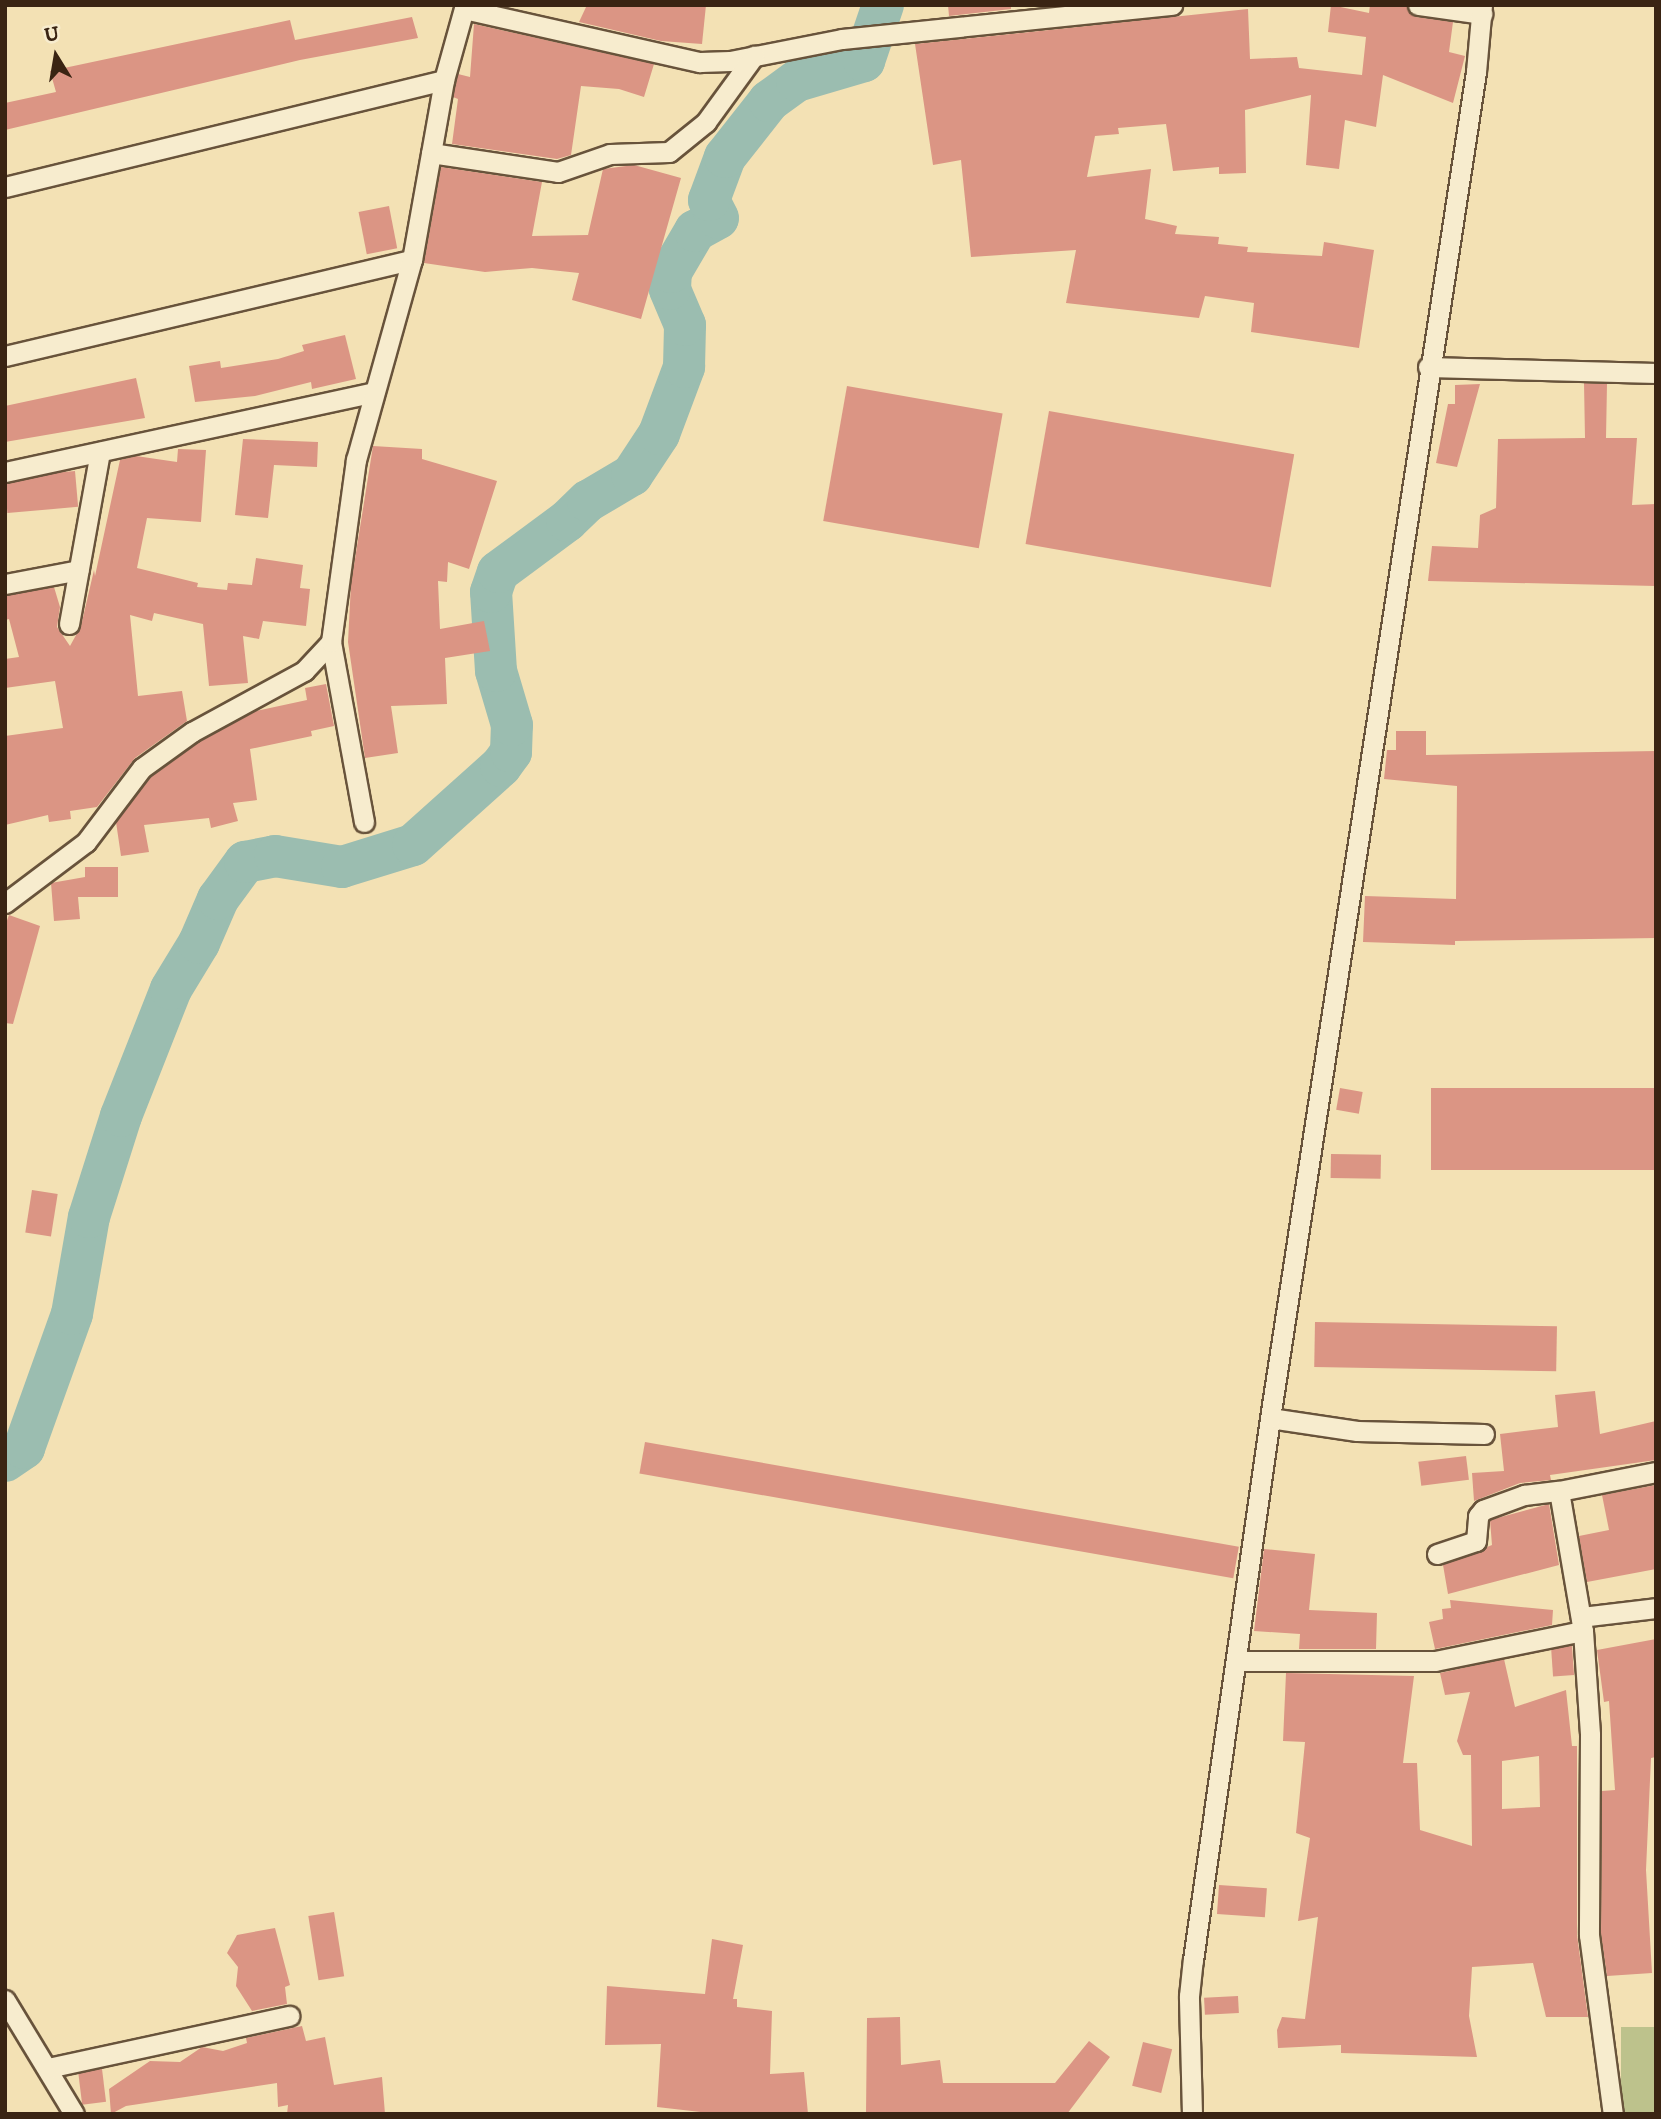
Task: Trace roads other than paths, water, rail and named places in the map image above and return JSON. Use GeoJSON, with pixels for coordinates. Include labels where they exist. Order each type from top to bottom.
{"type":"FeatureCollection","features":[{"type":"Feature","properties":{"kind":"street"},"geometry":{"type":"LineString","coordinates":[[364,822],[331,642],[356,460],[412,260],[444,80],[465,7],[675,59],[700,62],[754,57],[842,39],[1172,5]]}},
{"type":"Feature","properties":{"kind":"street"},"geometry":{"type":"LineString","coordinates":[[1192,2114],[1189,1996],[1270,1418],[1482,10],[1418,5]]}},
{"type":"Feature","properties":{"kind":"street"},"geometry":{"type":"LineString","coordinates":[[430,153],[558,172],[610,154],[669,152],[706,122],[754,57]]}},
{"type":"Feature","properties":{"kind":"street"},"geometry":{"type":"LineString","coordinates":[[5,187],[444,80]]}},
{"type":"Feature","properties":{"kind":"street"},"geometry":{"type":"LineString","coordinates":[[5,356],[412,260]]}},
{"type":"Feature","properties":{"kind":"street"},"geometry":{"type":"LineString","coordinates":[[1428,367],[1656,373]]}},
{"type":"Feature","properties":{"kind":"street"},"geometry":{"type":"LineString","coordinates":[[5,471],[374,392]]}},
{"type":"Feature","properties":{"kind":"street"},"geometry":{"type":"LineString","coordinates":[[69,624],[100,452]]}},
{"type":"Feature","properties":{"kind":"street"},"geometry":{"type":"LineString","coordinates":[[5,584],[79,570]]}},
{"type":"Feature","properties":{"kind":"street"},"geometry":{"type":"LineString","coordinates":[[5,903],[86,842],[142,768],[192,732],[304,670],[331,642]]}},
{"type":"Feature","properties":{"kind":"street"},"geometry":{"type":"LineString","coordinates":[[1270,1418],[1357,1431],[1484,1434]]}},
{"type":"Feature","properties":{"kind":"street"},"geometry":{"type":"LineString","coordinates":[[1437,1554],[1476,1541],[1478,1516],[1483,1510],[1524,1495],[1656,1472]]}},
{"type":"Feature","properties":{"kind":"street"},"geometry":{"type":"LineString","coordinates":[[1559,1491],[1582,1624],[1590,1735],[1589,1935],[1613,2114]]}},
{"type":"Feature","properties":{"kind":"street"},"geometry":{"type":"LineString","coordinates":[[1237,1661],[1436,1661],[1656,1608]]}},
{"type":"Feature","properties":{"kind":"street"},"geometry":{"type":"LineString","coordinates":[[5,2000],[74,2114]]}},
{"type":"Feature","properties":{"kind":"street"},"geometry":{"type":"LineString","coordinates":[[48,2067],[289,2016]]}},
{"type":"Feature","properties":{"kind":"waterway"},"geometry":{"type":"LineString","coordinates":[[5,1461],[24,1448],[72,1314],[89,1217],[121,1116],[171,989],[199,943],[218,899],[245,862],[275,856],[342,867],[413,845],[501,766],[511,752],[512,725],[496,671],[491,592],[498,572],[567,521],[588,501],[632,475],[659,434],[684,367],[685,325],[670,289],[671,272],[695,231],[718,218],[709,200],[725,157],[769,101],[797,81],[864,61],[883,5]]}}]}
